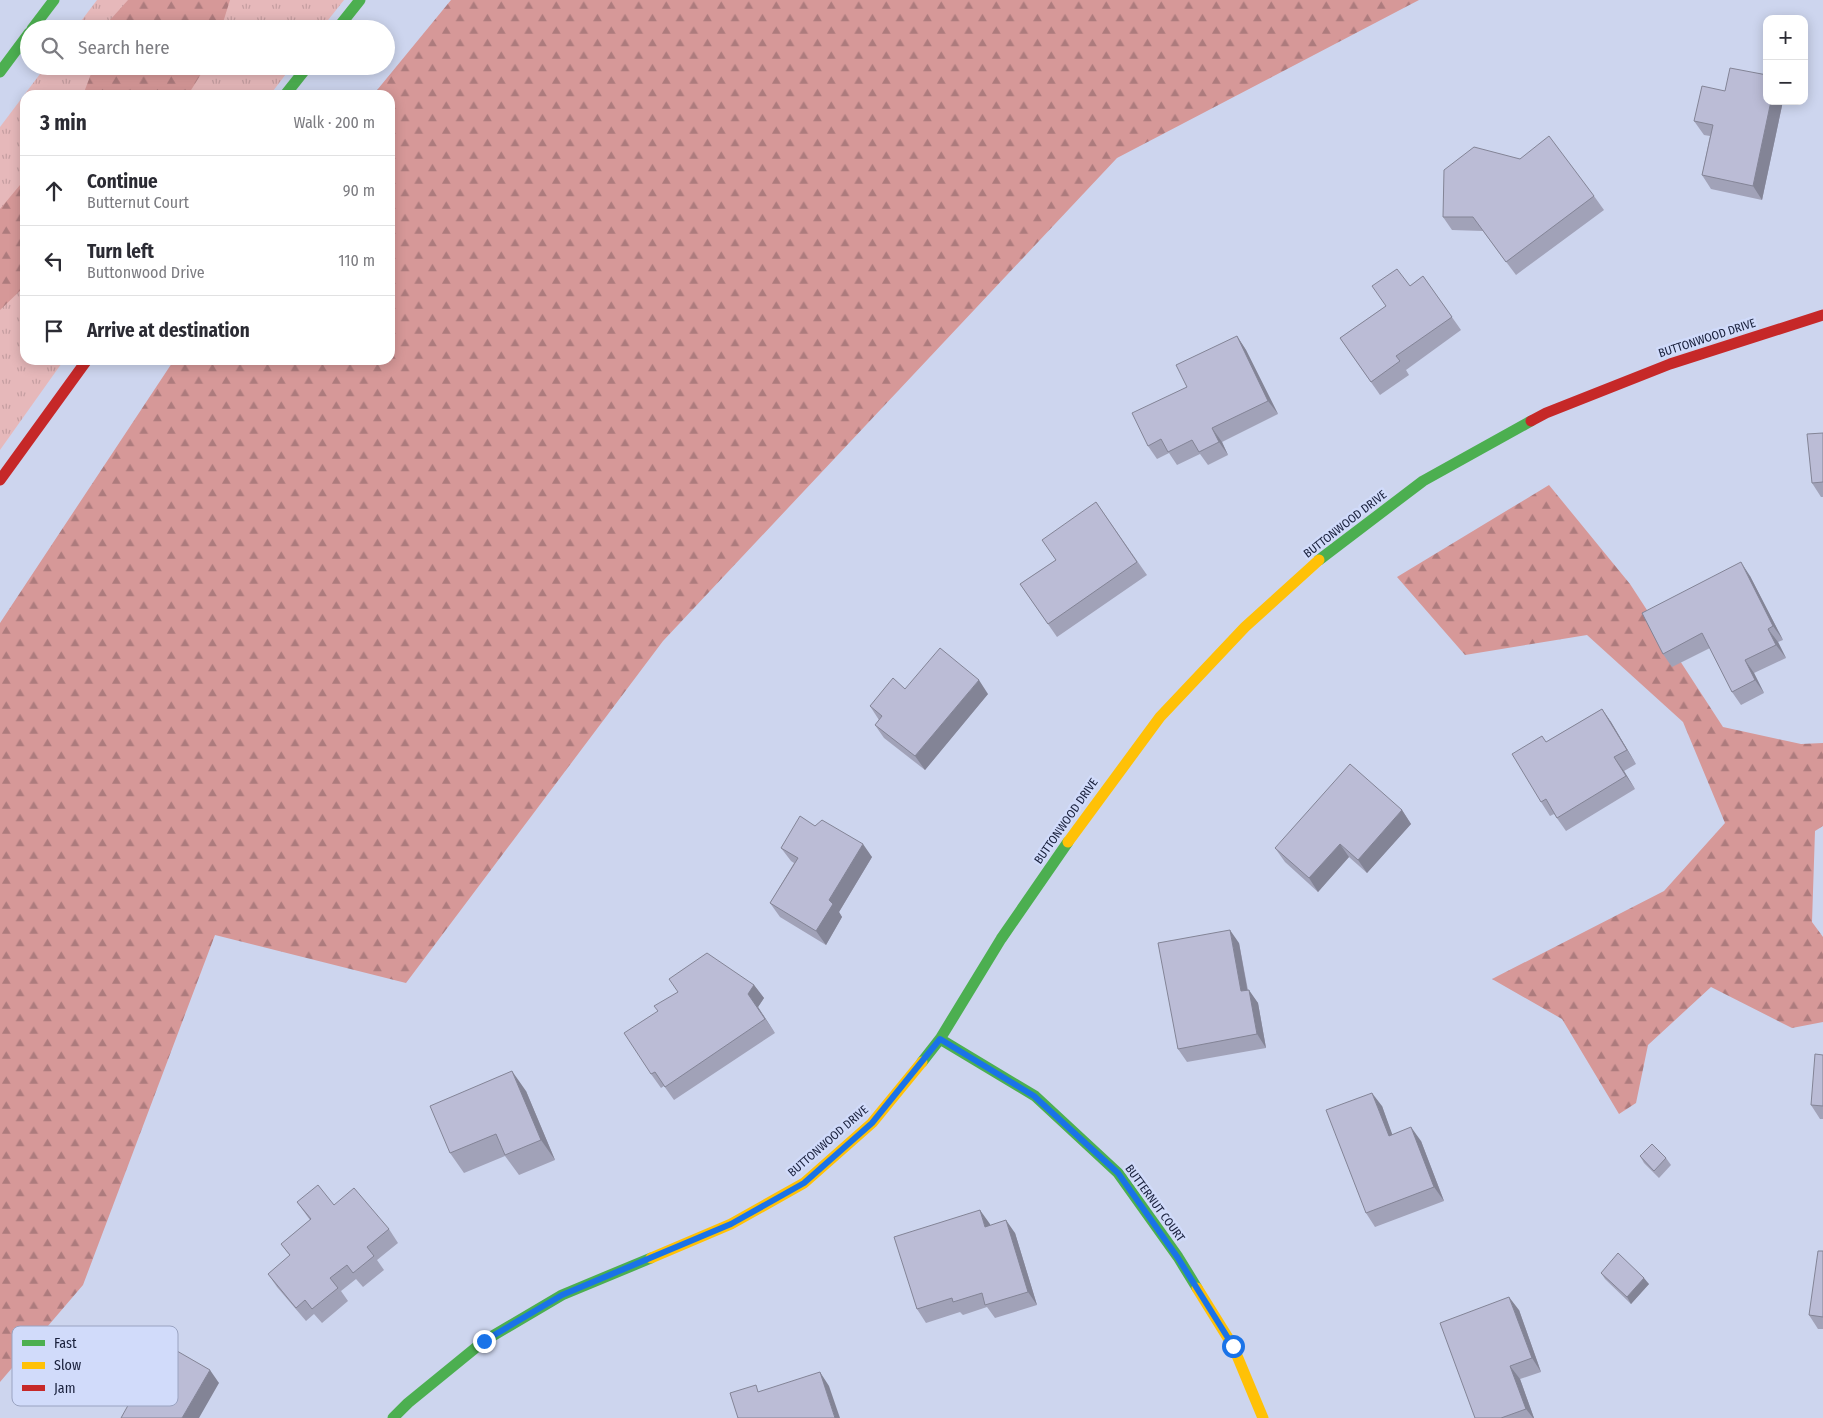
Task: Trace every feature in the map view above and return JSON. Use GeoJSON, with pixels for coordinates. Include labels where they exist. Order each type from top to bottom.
{"type":"FeatureCollection","features":[{"type":"Feature","properties":{"kind":"main road"},"geometry":{"type":"LineString","coordinates":[[39,20],[54,0]]}},
{"type":"Feature","properties":{"kind":"main road"},"geometry":{"type":"LineString","coordinates":[[344,20],[360,0]]}},
{"type":"Feature","properties":{"kind":"main road"},"geometry":{"type":"LineString","coordinates":[[0,72],[20,45]]}},
{"type":"Feature","properties":{"kind":"main road"},"geometry":{"type":"LineString","coordinates":[[289,90],[301,75]]}},
{"type":"Feature","properties":{"kind":"main road","name":"BUTTONWOOD DRIVE"},"geometry":{"type":"LineString","coordinates":[[393,1418],[408,1403],[484,1341],[562,1295],[731,1224],[804,1183],[872,1123],[940,1039],[1001,940],[1077,827],[1160,717],[1245,627],[1326,554],[1423,481],[1546,413],[1670,364],[1823,315]]}},
{"type":"Feature","properties":{"kind":"main road"},"geometry":{"type":"LineString","coordinates":[[0,480],[83,365]]}},
{"type":"Feature","properties":{"kind":"main road","name":"BUTTERNUT COURT"},"geometry":{"type":"LineString","coordinates":[[940,1039],[1034,1096],[1118,1173],[1178,1258],[1233,1346],[1263,1418]]}},
{"type":"Feature","properties":{"kind":"green space"},"geometry":{"type":"Polygon","coordinates":[[[97,0],[344,0],[328,20],[82,20],[97,0]]]}},
{"type":"Feature","properties":{"kind":"green space"},"geometry":{"type":"Polygon","coordinates":[[[128,0],[230,0],[224,20],[110,20],[128,0]]]}},
{"type":"Feature","properties":{"kind":"green space"},"geometry":{"type":"Polygon","coordinates":[[[451,0],[1419,0],[1117,158],[663,641],[406,983],[215,935],[83,1285],[48,1326],[12,1326],[12,1368],[0,1382],[0,623],[171,365],[395,365],[395,90],[377,90],[389,75],[395,75],[395,68],[451,0]]]}},
{"type":"Feature","properties":{"kind":"green space"},"geometry":{"type":"Polygon","coordinates":[[[39,75],[285,75],[274,90],[28,90],[39,75]]]}},
{"type":"Feature","properties":{"kind":"green space"},"geometry":{"type":"Polygon","coordinates":[[[91,75],[200,75],[191,90],[85,90],[91,75]]]}},
{"type":"Feature","properties":{"kind":"green space"},"geometry":{"type":"Polygon","coordinates":[[[20,100],[20,365],[60,365],[0,450],[0,127],[20,100]]]}},
{"type":"Feature","properties":{"kind":"green space"},"geometry":{"type":"Polygon","coordinates":[[[20,185],[20,291],[0,310],[0,209],[20,185]]]}},
{"type":"Feature","properties":{"kind":"green space"},"geometry":{"type":"Polygon","coordinates":[[[1549,485],[1630,584],[1723,727],[1801,744],[1823,743],[1823,826],[1815,831],[1812,922],[1823,937],[1823,1022],[1792,1028],[1711,987],[1648,1045],[1636,1103],[1619,1114],[1562,1019],[1492,979],[1664,891],[1725,823],[1683,722],[1587,635],[1465,655],[1397,577],[1549,485]]]}},
{"type":"Feature","properties":{"kind":"building"},"geometry":{"type":"Polygon","coordinates":[[[1730,68],[1763,74],[1763,105],[1770,105],[1753,186],[1702,175],[1713,125],[1694,121],[1702,86],[1725,91],[1730,68]]]}},
{"type":"Feature","properties":{"kind":"building"},"geometry":{"type":"Polygon","coordinates":[[[1549,136],[1594,196],[1506,262],[1473,217],[1443,217],[1444,170],[1474,147],[1520,159],[1549,136]]]}},
{"type":"Feature","properties":{"kind":"building"},"geometry":{"type":"Polygon","coordinates":[[[1397,269],[1410,286],[1423,276],[1452,317],[1396,356],[1400,361],[1371,382],[1340,338],[1386,306],[1372,286],[1397,269]]]}},
{"type":"Feature","properties":{"kind":"building"},"geometry":{"type":"Polygon","coordinates":[[[1237,336],[1268,401],[1212,428],[1219,442],[1199,452],[1192,440],[1168,452],[1161,439],[1148,446],[1132,413],[1187,387],[1176,365],[1237,336]]]}},
{"type":"Feature","properties":{"kind":"building"},"geometry":{"type":"Polygon","coordinates":[[[1823,433],[1823,482],[1812,483],[1807,434],[1823,433]]]}},
{"type":"Feature","properties":{"kind":"building"},"geometry":{"type":"Polygon","coordinates":[[[1096,502],[1137,562],[1048,624],[1020,584],[1056,560],[1042,540],[1096,502]]]}},
{"type":"Feature","properties":{"kind":"building"},"geometry":{"type":"Polygon","coordinates":[[[1741,562],[1773,626],[1768,629],[1776,645],[1745,660],[1755,680],[1732,692],[1702,633],[1663,654],[1642,613],[1741,562]]]}},
{"type":"Feature","properties":{"kind":"building"},"geometry":{"type":"Polygon","coordinates":[[[940,648],[979,680],[915,756],[875,725],[882,716],[870,706],[893,678],[905,689],[940,648]]]}},
{"type":"Feature","properties":{"kind":"building"},"geometry":{"type":"Polygon","coordinates":[[[1602,709],[1627,750],[1614,757],[1626,776],[1557,818],[1546,799],[1541,802],[1512,754],[1542,736],[1546,742],[1602,709]]]}},
{"type":"Feature","properties":{"kind":"building"},"geometry":{"type":"Polygon","coordinates":[[[1350,764],[1402,810],[1358,860],[1340,844],[1309,878],[1275,848],[1350,764]]]}},
{"type":"Feature","properties":{"kind":"building"},"geometry":{"type":"Polygon","coordinates":[[[800,816],[815,826],[822,820],[863,844],[829,900],[833,904],[816,931],[770,903],[798,858],[781,848],[800,816]]]}},
{"type":"Feature","properties":{"kind":"building"},"geometry":{"type":"Polygon","coordinates":[[[1230,930],[1241,991],[1249,990],[1257,1034],[1178,1049],[1158,943],[1230,930]]]}},
{"type":"Feature","properties":{"kind":"building"},"geometry":{"type":"Polygon","coordinates":[[[707,953],[754,985],[748,994],[765,1019],[665,1087],[655,1072],[651,1074],[624,1033],[658,1011],[654,1006],[678,992],[669,979],[707,953]]]}},
{"type":"Feature","properties":{"kind":"building"},"geometry":{"type":"Polygon","coordinates":[[[1815,1054],[1823,1055],[1823,1106],[1811,1105],[1815,1054]]]}},
{"type":"Feature","properties":{"kind":"building"},"geometry":{"type":"Polygon","coordinates":[[[512,1071],[541,1140],[505,1155],[496,1134],[450,1153],[430,1106],[512,1071]]]}},
{"type":"Feature","properties":{"kind":"building"},"geometry":{"type":"Polygon","coordinates":[[[1372,1093],[1389,1136],[1411,1127],[1434,1187],[1366,1213],[1326,1110],[1372,1093]]]}},
{"type":"Feature","properties":{"kind":"building"},"geometry":{"type":"Polygon","coordinates":[[[1652,1144],[1666,1158],[1654,1171],[1640,1156],[1652,1144]]]}},
{"type":"Feature","properties":{"kind":"building"},"geometry":{"type":"Polygon","coordinates":[[[318,1185],[334,1205],[354,1188],[389,1229],[367,1247],[374,1256],[353,1273],[347,1265],[330,1278],[338,1288],[312,1309],[305,1300],[296,1308],[268,1274],[290,1255],[281,1244],[311,1219],[297,1202],[318,1185]]]}},
{"type":"Feature","properties":{"kind":"building"},"geometry":{"type":"Polygon","coordinates":[[[980,1210],[985,1227],[1006,1220],[1028,1292],[985,1305],[982,1293],[953,1302],[952,1298],[917,1309],[894,1237],[980,1210]]]}},
{"type":"Feature","properties":{"kind":"building"},"geometry":{"type":"Polygon","coordinates":[[[1818,1251],[1823,1251],[1823,1317],[1809,1315],[1818,1251]]]}},
{"type":"Feature","properties":{"kind":"building"},"geometry":{"type":"Polygon","coordinates":[[[1618,1253],[1644,1278],[1627,1297],[1601,1273],[1618,1253]]]}},
{"type":"Feature","properties":{"kind":"building"},"geometry":{"type":"Polygon","coordinates":[[[1509,1297],[1532,1358],[1510,1366],[1526,1409],[1501,1418],[1475,1418],[1440,1323],[1509,1297]]]}},
{"type":"Feature","properties":{"kind":"building"},"geometry":{"type":"Polygon","coordinates":[[[178,1352],[210,1370],[182,1418],[121,1418],[128,1406],[178,1406],[178,1352]]]}},
{"type":"Feature","properties":{"kind":"building"},"geometry":{"type":"Polygon","coordinates":[[[820,1372],[835,1418],[738,1418],[730,1393],[756,1385],[758,1392],[820,1372]]]}},
{"type":"Feature","properties":{"kind":"traffic: fast"},"geometry":{"type":"LineString","coordinates":[[39,20],[54,0]]}},
{"type":"Feature","properties":{"kind":"traffic: fast"},"geometry":{"type":"LineString","coordinates":[[344,20],[360,0]]}},
{"type":"Feature","properties":{"kind":"traffic: fast"},"geometry":{"type":"LineString","coordinates":[[0,72],[20,45]]}},
{"type":"Feature","properties":{"kind":"traffic: fast"},"geometry":{"type":"LineString","coordinates":[[289,90],[301,75]]}},
{"type":"Feature","properties":{"kind":"traffic: fast"},"geometry":{"type":"LineString","coordinates":[[1319,560],[1423,481],[1531,421]]}},
{"type":"Feature","properties":{"kind":"traffic: fast"},"geometry":{"type":"LineString","coordinates":[[922,1062],[940,1039],[1001,939],[1068,842]]}},
{"type":"Feature","properties":{"kind":"traffic: fast"},"geometry":{"type":"LineString","coordinates":[[940,1039],[1035,1096],[1118,1173],[1178,1257],[1197,1288]]}},
{"type":"Feature","properties":{"kind":"traffic: fast"},"geometry":{"type":"LineString","coordinates":[[393,1418],[408,1403],[484,1341],[562,1295],[651,1258]]}},
{"type":"Feature","properties":{"kind":"traffic: slow"},"geometry":{"type":"LineString","coordinates":[[1068,842],[1160,717],[1245,627],[1319,560]]}},
{"type":"Feature","properties":{"kind":"traffic: slow"},"geometry":{"type":"LineString","coordinates":[[651,1258],[731,1224],[804,1183],[872,1123],[922,1062]]}},
{"type":"Feature","properties":{"kind":"traffic: slow"},"geometry":{"type":"LineString","coordinates":[[1197,1288],[1233,1346],[1263,1418]]}},
{"type":"Feature","properties":{"kind":"traffic: jam"},"geometry":{"type":"LineString","coordinates":[[1531,421],[1546,413],[1670,364],[1823,315]]}},
{"type":"Feature","properties":{"kind":"traffic: jam"},"geometry":{"type":"LineString","coordinates":[[0,480],[83,365]]}},
{"type":"Feature","properties":{"kind":"route"},"geometry":{"type":"LineString","coordinates":[[484,1341],[562,1295],[731,1224],[804,1183],[872,1123],[940,1039],[1034,1096],[1118,1173],[1178,1258],[1233,1346]]}}]}
